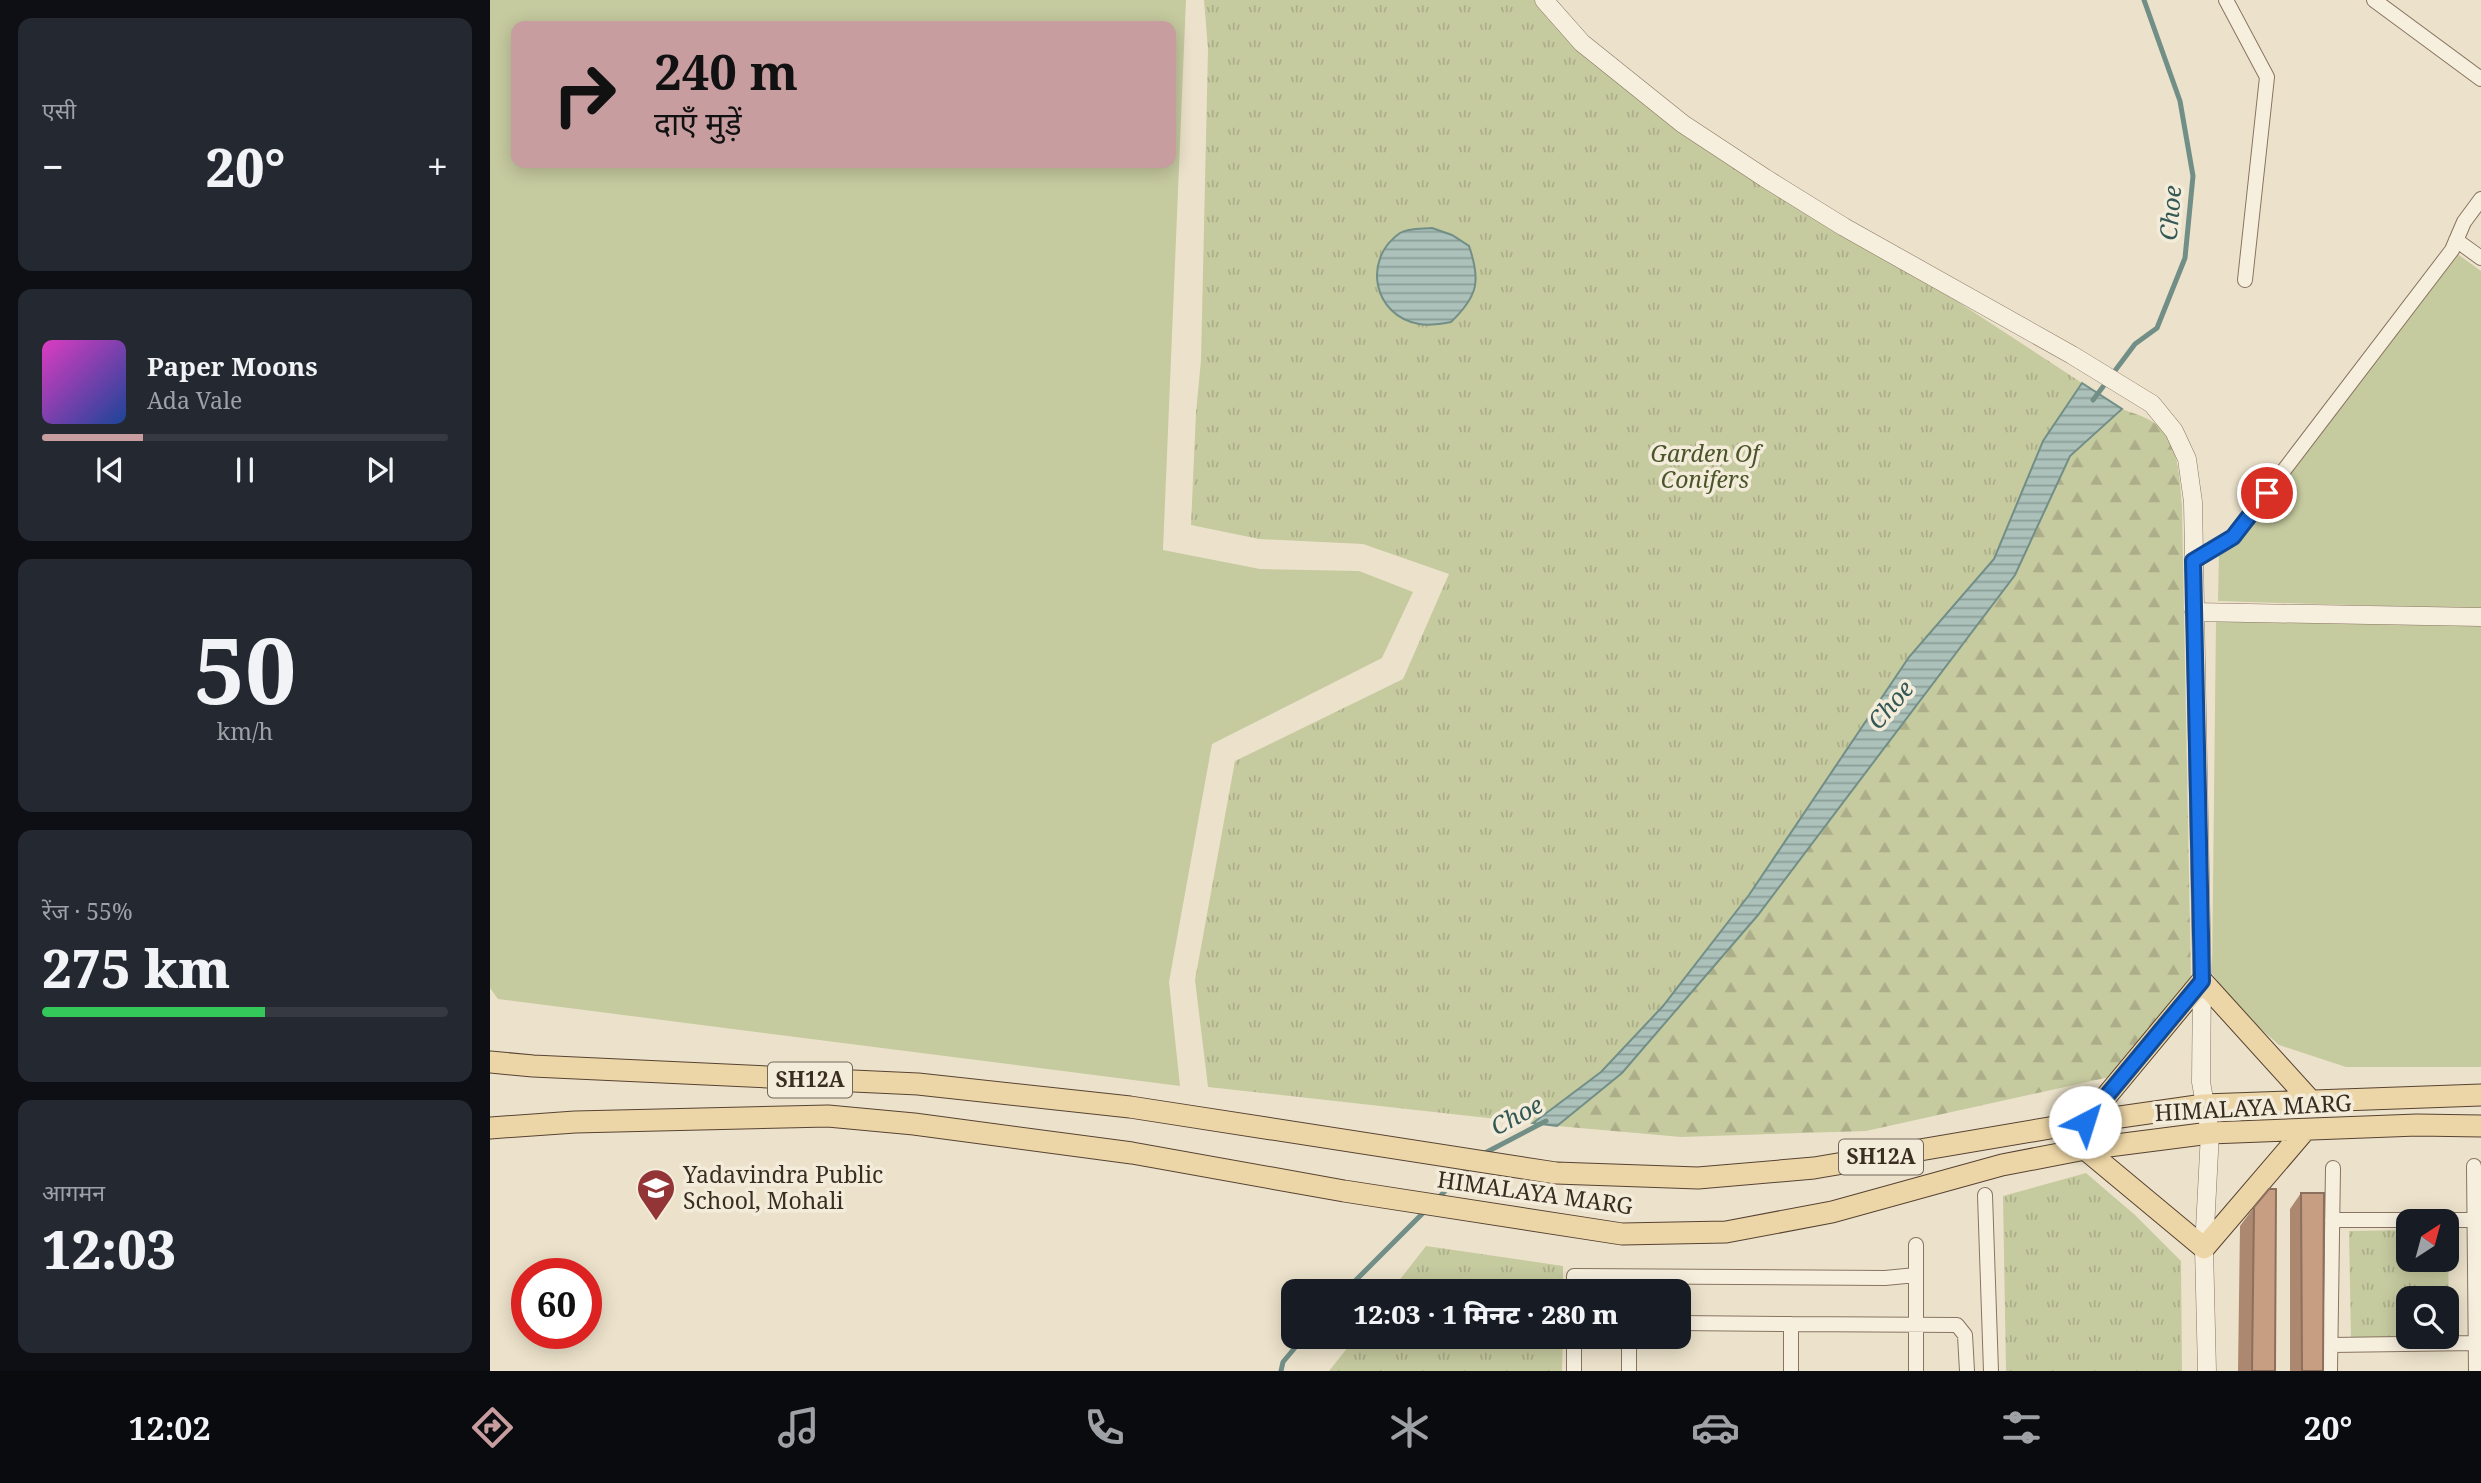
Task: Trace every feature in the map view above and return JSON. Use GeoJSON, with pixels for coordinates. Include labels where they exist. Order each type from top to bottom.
{"type":"FeatureCollection","features":[{"type":"Feature","properties":{"kind":"main road"},"geometry":{"type":"LineString","coordinates":[[2085,1122],[2202,981],[2309,1099]]}},
{"type":"Feature","properties":{"kind":"main road","name":"HIMALAYA MARG"},"geometry":{"type":"LineString","coordinates":[[490,1062],[918,1084],[1129,1107],[1556,1173],[1698,1178],[1814,1168],[2085,1122],[2204,1105],[2481,1094]]}},
{"type":"Feature","properties":{"kind":"main road","name":"HIMALAYA MARG"},"geometry":{"type":"LineString","coordinates":[[490,1128],[575,1122],[828,1116],[914,1124],[1132,1153],[1344,1191],[1622,1234],[1726,1232],[1832,1212],[2002,1165],[2085,1149],[2210,1133],[2417,1125],[2481,1126]]}},
{"type":"Feature","properties":{"kind":"main road"},"geometry":{"type":"LineString","coordinates":[[2085,1149],[2204,1248],[2305,1130]]}},
{"type":"Feature","properties":{"kind":"street"},"geometry":{"type":"LineString","coordinates":[[1544,0],[1582,43],[1683,124],[1844,226],[2152,404],[2174,431],[2187,459],[2193,502],[2202,981],[2201,1082],[2210,1133],[2204,1248],[2207,1371]]}},
{"type":"Feature","properties":{"kind":"street"},"geometry":{"type":"LineString","coordinates":[[2226,0],[2267,77],[2245,280]]}},
{"type":"Feature","properties":{"kind":"street"},"geometry":{"type":"LineString","coordinates":[[2374,0],[2481,79]]}},
{"type":"Feature","properties":{"kind":"street"},"geometry":{"type":"LineString","coordinates":[[2193,561],[2233,537],[2452,250],[2465,222],[2481,200]]}},
{"type":"Feature","properties":{"kind":"street"},"geometry":{"type":"LineString","coordinates":[[2456,240],[2481,258]]}},
{"type":"Feature","properties":{"kind":"street"},"geometry":{"type":"LineString","coordinates":[[2194,612],[2481,617]]}},
{"type":"Feature","properties":{"kind":"street"},"geometry":{"type":"LineString","coordinates":[[2474,1166],[2476,1371]]}},
{"type":"Feature","properties":{"kind":"street"},"geometry":{"type":"LineString","coordinates":[[2330,1371],[2333,1168]]}},
{"type":"Feature","properties":{"kind":"street"},"geometry":{"type":"LineString","coordinates":[[1985,1195],[1991,1371]]}},
{"type":"Feature","properties":{"kind":"street"},"geometry":{"type":"LineString","coordinates":[[2332,1220],[2474,1220]]}},
{"type":"Feature","properties":{"kind":"street"},"geometry":{"type":"LineString","coordinates":[[1916,1245],[1916,1371]]}},
{"type":"Feature","properties":{"kind":"street"},"geometry":{"type":"LineString","coordinates":[[1574,1279],[1574,1276],[1885,1278],[1916,1275]]}},
{"type":"Feature","properties":{"kind":"street"},"geometry":{"type":"LineString","coordinates":[[1691,1323],[1957,1325],[1965,1335],[1967,1371]]}},
{"type":"Feature","properties":{"kind":"street"},"geometry":{"type":"LineString","coordinates":[[1791,1324],[1791,1371]]}},
{"type":"Feature","properties":{"kind":"street"},"geometry":{"type":"LineString","coordinates":[[2331,1345],[2476,1343]]}},
{"type":"Feature","properties":{"kind":"street"},"geometry":{"type":"LineString","coordinates":[[1574,1349],[1574,1371]]}},
{"type":"Feature","properties":{"kind":"street"},"geometry":{"type":"LineString","coordinates":[[1629,1349],[1629,1371]]}},
{"type":"Feature","properties":{"kind":"green space"},"geometry":{"type":"Polygon","coordinates":[[[490,0],[1186,0],[1163,550],[1260,569],[1359,571],[1413,592],[1382,658],[1212,744],[1169,982],[1180,1086],[498,999],[490,988],[490,0]]]}},
{"type":"Feature","properties":{"kind":"green space","name":"Garden Of Conifers"},"geometry":{"type":"Polygon","coordinates":[[[1204,0],[1540,0],[1602,69],[2082,383],[2043,441],[1994,559],[1909,657],[1749,895],[1663,1006],[1601,1072],[1533,1123],[1208,1087],[1195,980],[1235,761],[1403,679],[1449,574],[1363,544],[1259,539],[1191,525],[1201,360],[1208,49],[1204,0]]]}},
{"type":"Feature","properties":{"kind":"green space"},"geometry":{"type":"Polygon","coordinates":[[[2452,250],[2481,271],[2481,609],[2218,601],[2219,551],[2452,250]]]}},
{"type":"Feature","properties":{"kind":"green space"},"geometry":{"type":"Polygon","coordinates":[[[2122,409],[2153,422],[2162,430],[2173,449],[2179,472],[2182,506],[2191,981],[2128,1073],[1866,1131],[1681,1137],[1557,1126],[1622,1073],[1758,915],[2015,575],[2070,456],[2122,409]]]}},
{"type":"Feature","properties":{"kind":"green space"},"geometry":{"type":"Polygon","coordinates":[[[2216,620],[2481,621],[2481,1067],[2346,1067],[2279,1045],[2235,1006],[2212,973],[2216,620]]]}},
{"type":"Feature","properties":{"kind":"green space"},"geometry":{"type":"Polygon","coordinates":[[[2086,1173],[2135,1215],[2181,1261],[2182,1371],[2006,1371],[2003,1196],[2086,1173]]]}},
{"type":"Feature","properties":{"kind":"green space"},"geometry":{"type":"Polygon","coordinates":[[[2396,1230],[2396,1272],[2448,1272],[2449,1286],[2396,1286],[2396,1339],[2351,1338],[2349,1231],[2396,1230]]]}},
{"type":"Feature","properties":{"kind":"green space"},"geometry":{"type":"Polygon","coordinates":[[[1426,1246],[1563,1266],[1563,1279],[1400,1279],[1426,1246]]]}},
{"type":"Feature","properties":{"kind":"green space"},"geometry":{"type":"Polygon","coordinates":[[[1346,1349],[1563,1349],[1562,1371],[1329,1371],[1346,1349]]]}},
{"type":"Feature","properties":{"kind":"water"},"geometry":{"type":"Polygon","coordinates":[[[1432,228],[1452,235],[1469,246],[1476,279],[1472,296],[1451,322],[1423,325],[1403,319],[1391,310],[1383,299],[1377,271],[1380,257],[1388,244],[1400,233],[1411,229],[1432,228]]]}},
{"type":"Feature","properties":{"kind":"water"},"geometry":{"type":"Polygon","coordinates":[[[2082,383],[2122,409],[2070,456],[2015,575],[1758,915],[1622,1073],[1557,1126],[1533,1123],[1601,1072],[1663,1006],[1749,895],[1909,657],[1994,559],[2043,441],[2082,383]]]}},
{"type":"Feature","properties":{"kind":"building"},"geometry":{"type":"Polygon","coordinates":[[[2269,1189],[2276,1189],[2275,1371],[2252,1371],[2254,1207],[2269,1189]]]}},
{"type":"Feature","properties":{"kind":"building"},"geometry":{"type":"Polygon","coordinates":[[[2301,1193],[2324,1193],[2323,1371],[2302,1371],[2301,1193]]]}},
{"type":"Feature","properties":{"kind":"waterway","name":"Choe"},"geometry":{"type":"LineString","coordinates":[[2093,400],[2135,344],[2157,328],[2185,258],[2193,176],[2180,101],[2144,0]]}},
{"type":"Feature","properties":{"kind":"waterway","name":"Choe"},"geometry":{"type":"LineString","coordinates":[[1483,1154],[1546,1121]]}},
{"type":"Feature","properties":{"kind":"waterway","name":"Choe"},"geometry":{"type":"LineString","coordinates":[[1438,1198],[1471,1166]]}},
{"type":"Feature","properties":{"kind":"waterway","name":"Choe"},"geometry":{"type":"LineString","coordinates":[[1357,1279],[1426,1210]]}},
{"type":"Feature","properties":{"kind":"waterway","name":"Choe"},"geometry":{"type":"LineString","coordinates":[[1281,1371],[1283,1362],[1294,1349]]}},
{"type":"Feature","properties":{"kind":"place","name":"Yadavindra Public School, Mohali"},"geometry":{"type":"Point","coordinates":[656,1222]}},
{"type":"Feature","properties":{"kind":"route"},"geometry":{"type":"LineString","coordinates":[[2085,1122],[2202,981],[2193,561],[2233,537],[2267,493]]}}]}
